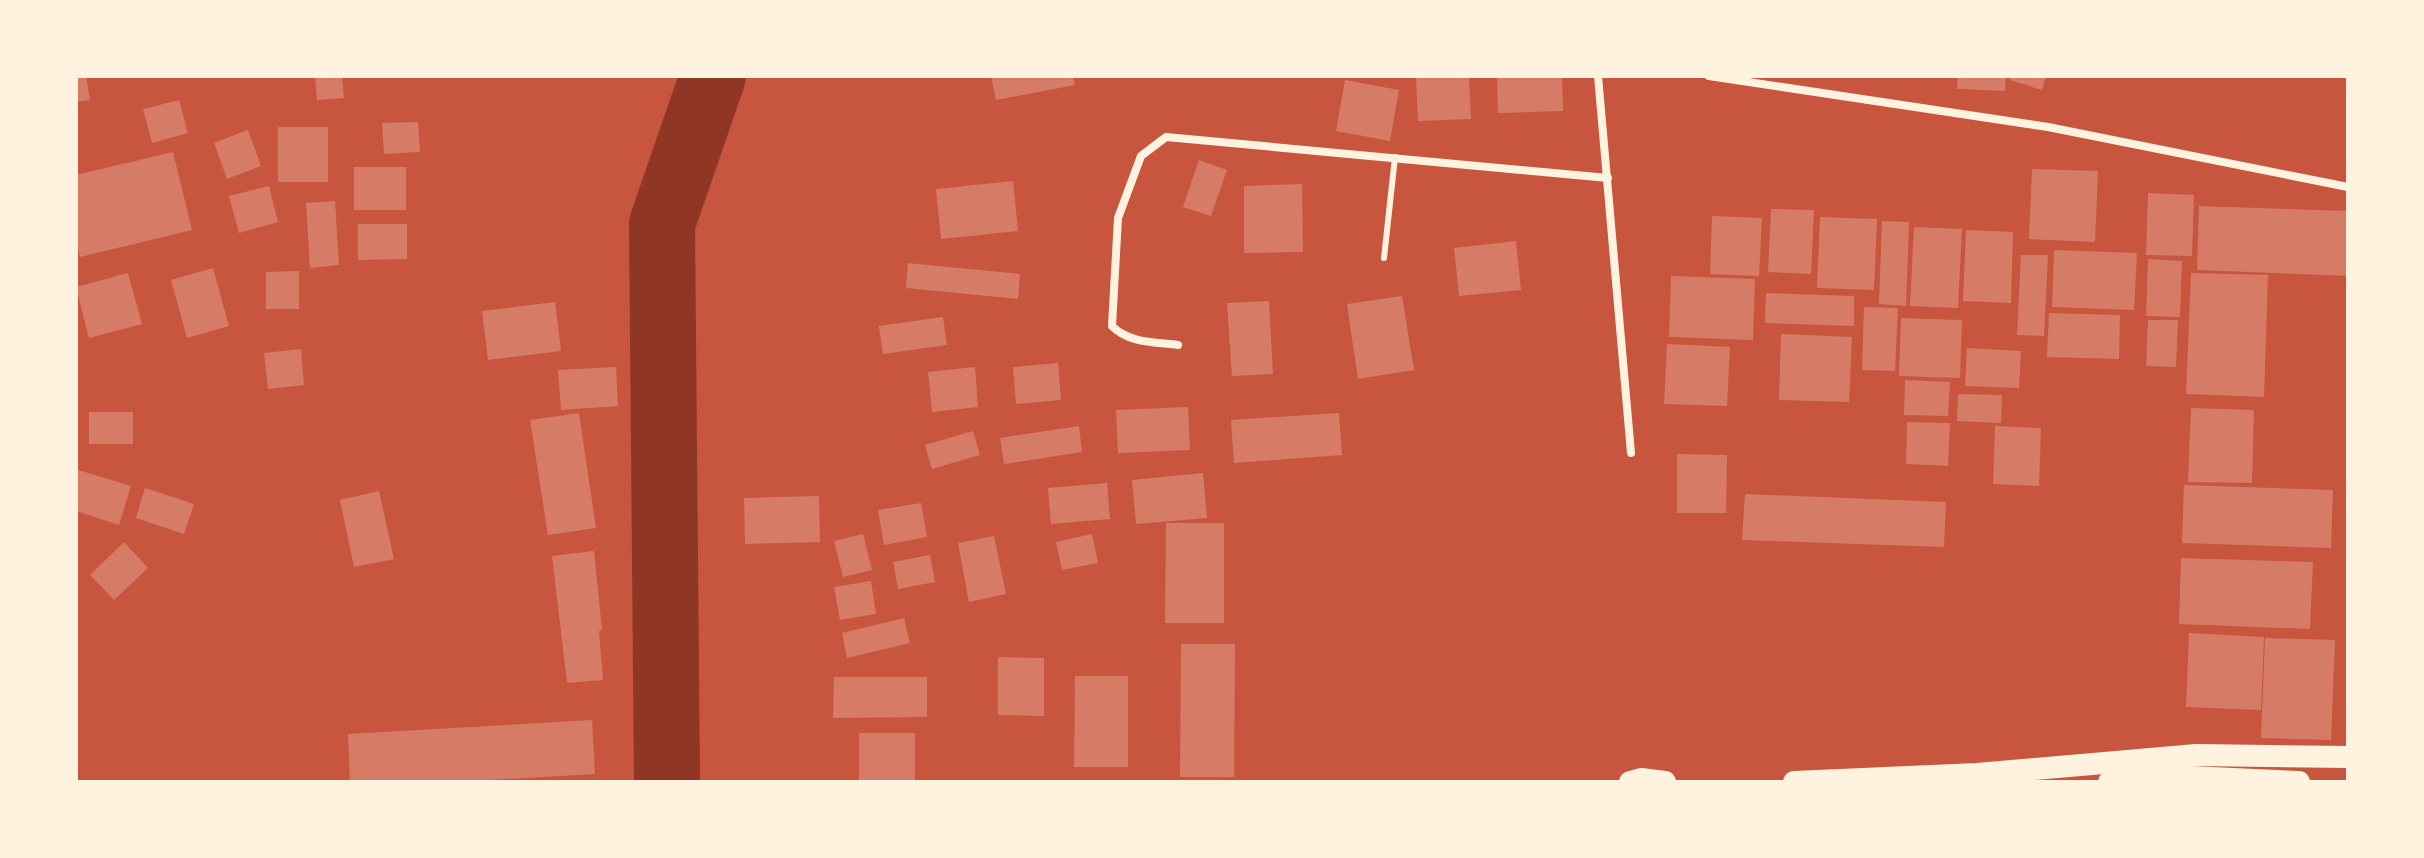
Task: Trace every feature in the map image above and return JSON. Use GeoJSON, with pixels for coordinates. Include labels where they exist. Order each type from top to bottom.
{"type":"FeatureCollection","features":[{"type":"Feature","properties":{"kind":"highway"},"geometry":{"type":"LineString","coordinates":[[1794,782],[1977,774],[2196,755],[2348,757]]}},
{"type":"Feature","properties":{"kind":"highway"},"geometry":{"type":"LineString","coordinates":[[2109,782],[2189,777],[2299,782]]}},
{"type":"Feature","properties":{"kind":"highway"},"geometry":{"type":"LineString","coordinates":[[1630,782],[1641,779],[1665,782]]}},
{"type":"Feature","properties":{"kind":"street"},"geometry":{"type":"LineString","coordinates":[[1598,76],[1631,453]]}},
{"type":"Feature","properties":{"kind":"street"},"geometry":{"type":"LineString","coordinates":[[1709,76],[2048,127],[2348,187]]}},
{"type":"Feature","properties":{"kind":"street"},"geometry":{"type":"LineString","coordinates":[[1178,345],[1130,338],[1120,335],[1112,326],[1118,218],[1141,156],[1166,137],[1608,178]]}},
{"type":"Feature","properties":{"kind":"lane"},"geometry":{"type":"LineString","coordinates":[[1384,258],[1395,157]]}},
{"type":"Feature","properties":{"kind":"building"},"geometry":{"type":"Polygon","coordinates":[[[76,76],[86,76],[90,100],[76,102],[76,76]]]}},
{"type":"Feature","properties":{"kind":"building"},"geometry":{"type":"Polygon","coordinates":[[[315,76],[342,76],[344,98],[317,100],[315,76]]]}},
{"type":"Feature","properties":{"kind":"building"},"geometry":{"type":"Polygon","coordinates":[[[991,76],[1073,76],[1075,85],[996,100],[991,76]]]}},
{"type":"Feature","properties":{"kind":"building"},"geometry":{"type":"Polygon","coordinates":[[[1416,76],[1469,76],[1471,119],[1418,121],[1416,76]]]}},
{"type":"Feature","properties":{"kind":"building"},"geometry":{"type":"Polygon","coordinates":[[[1497,76],[1562,76],[1563,111],[1498,113],[1497,76]]]}},
{"type":"Feature","properties":{"kind":"building"},"geometry":{"type":"Polygon","coordinates":[[[1958,76],[2006,76],[2005,91],[1957,89],[1958,76]]]}},
{"type":"Feature","properties":{"kind":"building"},"geometry":{"type":"Polygon","coordinates":[[[2011,76],[2046,76],[2042,90],[2010,80],[2011,76]]]}},
{"type":"Feature","properties":{"kind":"building"},"geometry":{"type":"Polygon","coordinates":[[[1345,80],[1399,90],[1390,141],[1336,131],[1345,80]]]}},
{"type":"Feature","properties":{"kind":"building"},"geometry":{"type":"Polygon","coordinates":[[[179,100],[188,133],[152,143],[143,109],[179,100]]]}},
{"type":"Feature","properties":{"kind":"building"},"geometry":{"type":"Polygon","coordinates":[[[418,122],[420,152],[384,154],[382,123],[418,122]]]}},
{"type":"Feature","properties":{"kind":"building"},"geometry":{"type":"Polygon","coordinates":[[[278,127],[328,127],[328,182],[278,182],[278,127]]]}},
{"type":"Feature","properties":{"kind":"building"},"geometry":{"type":"Polygon","coordinates":[[[248,130],[261,166],[227,179],[214,143],[248,130]]]}},
{"type":"Feature","properties":{"kind":"building"},"geometry":{"type":"Polygon","coordinates":[[[173,152],[192,230],[80,257],[76,241],[76,175],[173,152]]]}},
{"type":"Feature","properties":{"kind":"building"},"geometry":{"type":"Polygon","coordinates":[[[1199,160],[1227,170],[1211,216],[1183,207],[1199,160]]]}},
{"type":"Feature","properties":{"kind":"building"},"geometry":{"type":"Polygon","coordinates":[[[354,167],[406,167],[406,210],[354,210],[354,167]]]}},
{"type":"Feature","properties":{"kind":"building"},"geometry":{"type":"Polygon","coordinates":[[[2032,169],[2098,171],[2095,242],[2029,239],[2032,169]]]}},
{"type":"Feature","properties":{"kind":"building"},"geometry":{"type":"Polygon","coordinates":[[[1013,181],[1018,231],[941,239],[936,189],[1013,181]]]}},
{"type":"Feature","properties":{"kind":"building"},"geometry":{"type":"Polygon","coordinates":[[[1302,184],[1303,252],[1244,253],[1244,186],[1302,184]]]}},
{"type":"Feature","properties":{"kind":"building"},"geometry":{"type":"Polygon","coordinates":[[[269,186],[278,222],[239,233],[229,196],[269,186]]]}},
{"type":"Feature","properties":{"kind":"building"},"geometry":{"type":"Polygon","coordinates":[[[2148,193],[2194,195],[2192,256],[2146,255],[2148,193]]]}},
{"type":"Feature","properties":{"kind":"building"},"geometry":{"type":"Polygon","coordinates":[[[335,201],[339,265],[310,268],[306,203],[335,201]]]}},
{"type":"Feature","properties":{"kind":"building"},"geometry":{"type":"Polygon","coordinates":[[[2199,206],[2348,211],[2348,276],[2197,270],[2199,206]]]}},
{"type":"Feature","properties":{"kind":"building"},"geometry":{"type":"Polygon","coordinates":[[[1771,209],[1814,210],[1811,274],[1768,272],[1771,209]]]}},
{"type":"Feature","properties":{"kind":"building"},"geometry":{"type":"Polygon","coordinates":[[[1712,216],[1762,218],[1759,276],[1710,274],[1712,216]]]}},
{"type":"Feature","properties":{"kind":"building"},"geometry":{"type":"Polygon","coordinates":[[[1820,217],[1877,219],[1874,290],[1817,288],[1820,217]]]}},
{"type":"Feature","properties":{"kind":"building"},"geometry":{"type":"Polygon","coordinates":[[[1882,221],[1909,222],[1906,306],[1879,304],[1882,221]]]}},
{"type":"Feature","properties":{"kind":"building"},"geometry":{"type":"Polygon","coordinates":[[[358,224],[407,224],[407,259],[358,260],[358,224]]]}},
{"type":"Feature","properties":{"kind":"building"},"geometry":{"type":"Polygon","coordinates":[[[1914,227],[1962,229],[1958,308],[1910,306],[1914,227]]]}},
{"type":"Feature","properties":{"kind":"building"},"geometry":{"type":"Polygon","coordinates":[[[1966,230],[2013,232],[2011,303],[1963,301],[1966,230]]]}},
{"type":"Feature","properties":{"kind":"building"},"geometry":{"type":"Polygon","coordinates":[[[1516,241],[1521,290],[1459,296],[1454,248],[1516,241]]]}},
{"type":"Feature","properties":{"kind":"building"},"geometry":{"type":"Polygon","coordinates":[[[2054,250],[2137,253],[2134,310],[2052,307],[2054,250]]]}},
{"type":"Feature","properties":{"kind":"building"},"geometry":{"type":"Polygon","coordinates":[[[2021,255],[2048,255],[2044,336],[2017,335],[2021,255]]]}},
{"type":"Feature","properties":{"kind":"building"},"geometry":{"type":"Polygon","coordinates":[[[2148,259],[2182,261],[2180,317],[2146,316],[2148,259]]]}},
{"type":"Feature","properties":{"kind":"building"},"geometry":{"type":"Polygon","coordinates":[[[908,263],[1020,274],[1018,299],[906,288],[908,263]]]}},
{"type":"Feature","properties":{"kind":"building"},"geometry":{"type":"Polygon","coordinates":[[[213,268],[229,326],[187,338],[171,280],[213,268]]]}},
{"type":"Feature","properties":{"kind":"building"},"geometry":{"type":"Polygon","coordinates":[[[299,271],[299,309],[266,309],[266,272],[299,271]]]}},
{"type":"Feature","properties":{"kind":"building"},"geometry":{"type":"Polygon","coordinates":[[[128,273],[142,324],[89,338],[76,287],[128,273]]]}},
{"type":"Feature","properties":{"kind":"building"},"geometry":{"type":"Polygon","coordinates":[[[2191,273],[2268,275],[2264,397],[2186,394],[2191,273]]]}},
{"type":"Feature","properties":{"kind":"building"},"geometry":{"type":"Polygon","coordinates":[[[1671,276],[1755,279],[1753,340],[1669,337],[1671,276]]]}},
{"type":"Feature","properties":{"kind":"building"},"geometry":{"type":"Polygon","coordinates":[[[1766,293],[1854,296],[1854,326],[1765,323],[1766,293]]]}},
{"type":"Feature","properties":{"kind":"building"},"geometry":{"type":"Polygon","coordinates":[[[1402,296],[1414,370],[1358,379],[1347,304],[1402,296]]]}},
{"type":"Feature","properties":{"kind":"building"},"geometry":{"type":"Polygon","coordinates":[[[1269,301],[1273,374],[1232,376],[1227,303],[1269,301]]]}},
{"type":"Feature","properties":{"kind":"building"},"geometry":{"type":"Polygon","coordinates":[[[555,302],[561,351],[488,360],[482,311],[555,302]]]}},
{"type":"Feature","properties":{"kind":"building"},"geometry":{"type":"Polygon","coordinates":[[[1864,307],[1898,308],[1895,371],[1862,370],[1864,307]]]}},
{"type":"Feature","properties":{"kind":"building"},"geometry":{"type":"Polygon","coordinates":[[[2049,313],[2120,315],[2119,359],[2047,357],[2049,313]]]}},
{"type":"Feature","properties":{"kind":"building"},"geometry":{"type":"Polygon","coordinates":[[[943,317],[947,345],[883,354],[879,326],[943,317]]]}},
{"type":"Feature","properties":{"kind":"building"},"geometry":{"type":"Polygon","coordinates":[[[1901,318],[1962,320],[1960,378],[1899,376],[1901,318]]]}},
{"type":"Feature","properties":{"kind":"building"},"geometry":{"type":"Polygon","coordinates":[[[2148,320],[2178,320],[2176,367],[2146,366],[2148,320]]]}},
{"type":"Feature","properties":{"kind":"building"},"geometry":{"type":"Polygon","coordinates":[[[1781,334],[1852,337],[1849,402],[1779,400],[1781,334]]]}},
{"type":"Feature","properties":{"kind":"building"},"geometry":{"type":"Polygon","coordinates":[[[1667,344],[1730,347],[1727,406],[1664,404],[1667,344]]]}},
{"type":"Feature","properties":{"kind":"building"},"geometry":{"type":"Polygon","coordinates":[[[1967,348],[2021,351],[2019,388],[1965,386],[1967,348]]]}},
{"type":"Feature","properties":{"kind":"building"},"geometry":{"type":"Polygon","coordinates":[[[301,349],[304,385],[268,389],[264,353],[301,349]]]}},
{"type":"Feature","properties":{"kind":"building"},"geometry":{"type":"Polygon","coordinates":[[[1058,363],[1061,400],[1016,404],[1013,367],[1058,363]]]}},
{"type":"Feature","properties":{"kind":"building"},"geometry":{"type":"Polygon","coordinates":[[[616,367],[618,406],[561,410],[558,370],[616,367]]]}},
{"type":"Feature","properties":{"kind":"building"},"geometry":{"type":"Polygon","coordinates":[[[975,367],[978,407],[932,412],[928,372],[975,367]]]}},
{"type":"Feature","properties":{"kind":"building"},"geometry":{"type":"Polygon","coordinates":[[[1905,380],[1950,382],[1948,416],[1904,415],[1905,380]]]}},
{"type":"Feature","properties":{"kind":"building"},"geometry":{"type":"Polygon","coordinates":[[[1958,394],[2002,395],[2001,423],[1957,421],[1958,394]]]}},
{"type":"Feature","properties":{"kind":"building"},"geometry":{"type":"Polygon","coordinates":[[[1188,407],[1190,450],[1118,453],[1116,410],[1188,407]]]}},
{"type":"Feature","properties":{"kind":"building"},"geometry":{"type":"Polygon","coordinates":[[[2191,408],[2254,410],[2252,483],[2188,482],[2191,408]]]}},
{"type":"Feature","properties":{"kind":"building"},"geometry":{"type":"Polygon","coordinates":[[[89,412],[133,412],[133,444],[89,444],[89,412]]]}},
{"type":"Feature","properties":{"kind":"building"},"geometry":{"type":"Polygon","coordinates":[[[579,413],[596,528],[548,535],[530,420],[579,413]]]}},
{"type":"Feature","properties":{"kind":"building"},"geometry":{"type":"Polygon","coordinates":[[[1339,413],[1342,455],[1234,463],[1231,420],[1339,413]]]}},
{"type":"Feature","properties":{"kind":"building"},"geometry":{"type":"Polygon","coordinates":[[[1907,422],[1950,423],[1948,466],[1906,464],[1907,422]]]}},
{"type":"Feature","properties":{"kind":"building"},"geometry":{"type":"Polygon","coordinates":[[[1079,426],[1082,452],[1004,464],[1000,438],[1079,426]]]}},
{"type":"Feature","properties":{"kind":"building"},"geometry":{"type":"Polygon","coordinates":[[[1995,426],[2041,428],[2039,486],[1993,484],[1995,426]]]}},
{"type":"Feature","properties":{"kind":"building"},"geometry":{"type":"Polygon","coordinates":[[[973,431],[980,455],[932,469],[925,445],[973,431]]]}},
{"type":"Feature","properties":{"kind":"building"},"geometry":{"type":"Polygon","coordinates":[[[1677,454],[1727,455],[1726,513],[1677,513],[1677,454]]]}},
{"type":"Feature","properties":{"kind":"building"},"geometry":{"type":"Polygon","coordinates":[[[78,470],[131,486],[119,525],[76,511],[78,470]]]}},
{"type":"Feature","properties":{"kind":"building"},"geometry":{"type":"Polygon","coordinates":[[[1203,473],[1207,518],[1136,524],[1132,480],[1203,473]]]}},
{"type":"Feature","properties":{"kind":"building"},"geometry":{"type":"Polygon","coordinates":[[[1107,483],[1110,519],[1051,524],[1048,488],[1107,483]]]}},
{"type":"Feature","properties":{"kind":"building"},"geometry":{"type":"Polygon","coordinates":[[[2184,485],[2333,490],[2331,548],[2182,543],[2184,485]]]}},
{"type":"Feature","properties":{"kind":"building"},"geometry":{"type":"Polygon","coordinates":[[[145,488],[194,504],[184,534],[136,518],[145,488]]]}},
{"type":"Feature","properties":{"kind":"building"},"geometry":{"type":"Polygon","coordinates":[[[379,491],[394,559],[354,567],[340,500],[379,491]]]}},
{"type":"Feature","properties":{"kind":"building"},"geometry":{"type":"Polygon","coordinates":[[[1745,494],[1946,502],[1944,547],[1742,540],[1745,494]]]}},
{"type":"Feature","properties":{"kind":"building"},"geometry":{"type":"Polygon","coordinates":[[[819,496],[820,542],[745,544],[744,498],[819,496]]]}},
{"type":"Feature","properties":{"kind":"building"},"geometry":{"type":"Polygon","coordinates":[[[921,503],[927,537],[884,545],[878,510],[921,503]]]}},
{"type":"Feature","properties":{"kind":"building"},"geometry":{"type":"Polygon","coordinates":[[[1166,523],[1224,523],[1224,623],[1165,623],[1166,523]]]}},
{"type":"Feature","properties":{"kind":"building"},"geometry":{"type":"Polygon","coordinates":[[[863,534],[872,570],[843,577],[834,541],[863,534]]]}},
{"type":"Feature","properties":{"kind":"building"},"geometry":{"type":"Polygon","coordinates":[[[1092,534],[1098,563],[1062,570],[1056,542],[1092,534]]]}},
{"type":"Feature","properties":{"kind":"building"},"geometry":{"type":"Polygon","coordinates":[[[994,536],[1006,594],[969,602],[958,543],[994,536]]]}},
{"type":"Feature","properties":{"kind":"building"},"geometry":{"type":"Polygon","coordinates":[[[124,542],[148,568],[114,600],[90,575],[124,542]]]}},
{"type":"Feature","properties":{"kind":"building"},"geometry":{"type":"Polygon","coordinates":[[[594,551],[602,630],[599,631],[603,680],[567,683],[552,556],[594,551]]]}},
{"type":"Feature","properties":{"kind":"building"},"geometry":{"type":"Polygon","coordinates":[[[930,555],[935,582],[898,589],[893,562],[930,555]]]}},
{"type":"Feature","properties":{"kind":"building"},"geometry":{"type":"Polygon","coordinates":[[[2181,558],[2313,562],[2310,629],[2179,624],[2181,558]]]}},
{"type":"Feature","properties":{"kind":"building"},"geometry":{"type":"Polygon","coordinates":[[[871,581],[876,614],[840,620],[834,587],[871,581]]]}},
{"type":"Feature","properties":{"kind":"building"},"geometry":{"type":"Polygon","coordinates":[[[904,618],[910,643],[847,658],[842,633],[904,618]]]}},
{"type":"Feature","properties":{"kind":"building"},"geometry":{"type":"Polygon","coordinates":[[[2189,633],[2264,637],[2261,710],[2186,707],[2189,633]]]}},
{"type":"Feature","properties":{"kind":"building"},"geometry":{"type":"Polygon","coordinates":[[[2265,638],[2335,640],[2331,740],[2261,738],[2265,638]]]}},
{"type":"Feature","properties":{"kind":"building"},"geometry":{"type":"Polygon","coordinates":[[[1181,644],[1235,644],[1234,777],[1180,777],[1181,644]]]}},
{"type":"Feature","properties":{"kind":"building"},"geometry":{"type":"Polygon","coordinates":[[[998,657],[1044,658],[1044,716],[998,715],[998,657]]]}},
{"type":"Feature","properties":{"kind":"building"},"geometry":{"type":"Polygon","coordinates":[[[1075,676],[1128,676],[1128,767],[1074,767],[1075,676]]]}},
{"type":"Feature","properties":{"kind":"building"},"geometry":{"type":"Polygon","coordinates":[[[834,677],[927,677],[927,717],[833,718],[834,677]]]}},
{"type":"Feature","properties":{"kind":"building"},"geometry":{"type":"Polygon","coordinates":[[[592,720],[595,774],[455,782],[350,782],[348,734],[592,720]]]}},
{"type":"Feature","properties":{"kind":"building"},"geometry":{"type":"Polygon","coordinates":[[[859,733],[915,733],[915,782],[859,782],[859,733]]]}},
{"type":"Feature","properties":{"kind":"waterway"},"geometry":{"type":"LineString","coordinates":[[667,782],[662,224],[713,76]]}}]}
